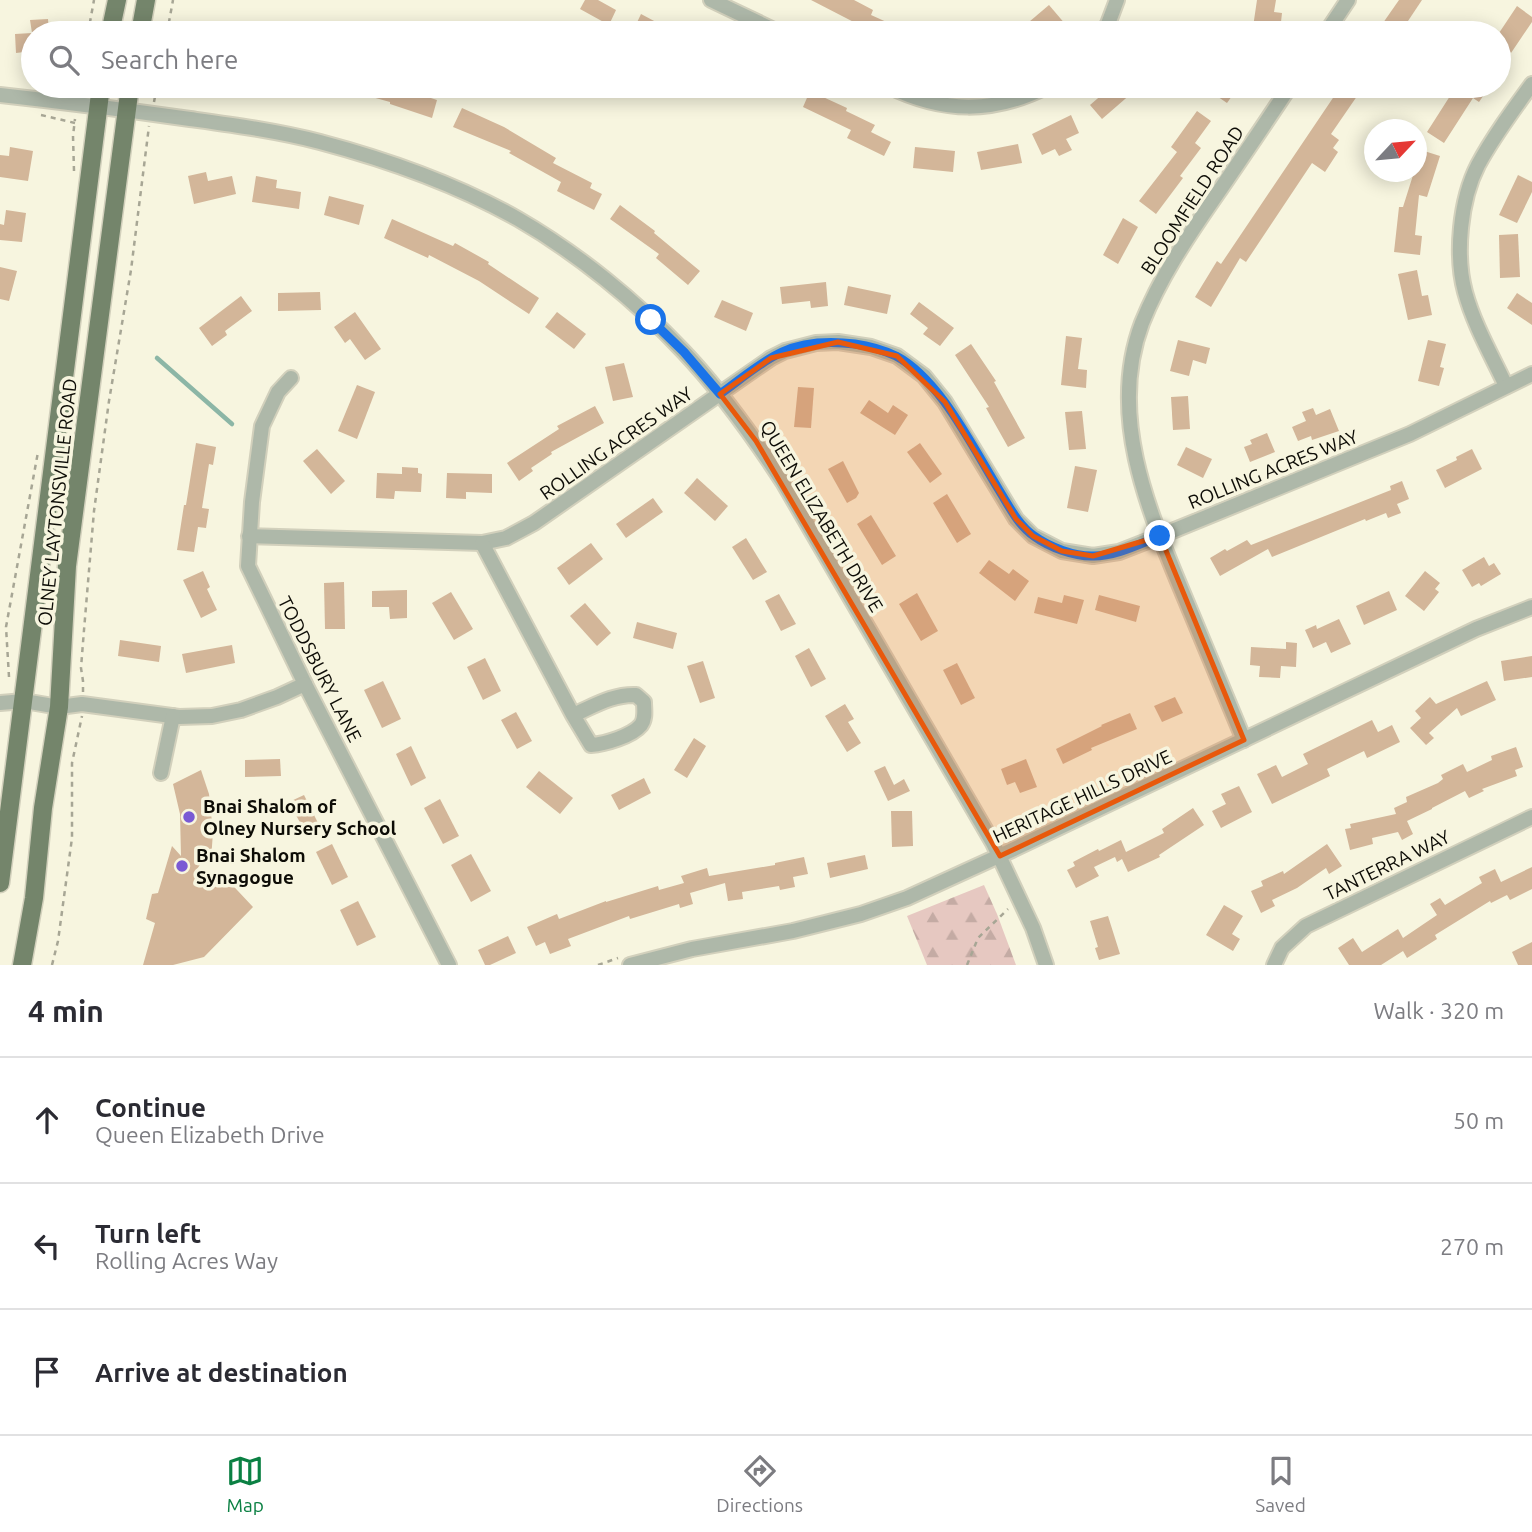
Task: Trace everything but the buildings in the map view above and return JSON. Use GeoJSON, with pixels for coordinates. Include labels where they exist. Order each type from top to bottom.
{"type":"FeatureCollection","features":[{"type":"Feature","properties":{"kind":"main road"},"geometry":{"type":"LineString","coordinates":[[113,21],[117,0]]}},
{"type":"Feature","properties":{"kind":"main road"},"geometry":{"type":"LineString","coordinates":[[142,21],[146,0]]}},
{"type":"Feature","properties":{"kind":"main road","name":"OLNEY LAYTONSVILLE ROAD"},"geometry":{"type":"LineString","coordinates":[[0,883],[100,98]]}},
{"type":"Feature","properties":{"kind":"main road","name":"OLNEY LAYTONSVILLE ROAD"},"geometry":{"type":"LineString","coordinates":[[22,965],[34,898],[43,808],[59,707],[67,566],[128,98]]}},
{"type":"Feature","properties":{"kind":"street"},"geometry":{"type":"LineString","coordinates":[[711,0],[755,21]]}},
{"type":"Feature","properties":{"kind":"street"},"geometry":{"type":"LineString","coordinates":[[1109,21],[1116,0]]}},
{"type":"Feature","properties":{"kind":"street"},"geometry":{"type":"LineString","coordinates":[[1334,21],[1348,0]]}},
{"type":"Feature","properties":{"kind":"street"},"geometry":{"type":"LineString","coordinates":[[1506,387],[1476,323],[1465,291],[1460,254],[1462,219],[1477,166],[1532,85]]}},
{"type":"Feature","properties":{"kind":"street","name":"QUEEN ELIZABETH DRIVE"},"geometry":{"type":"LineString","coordinates":[[0,95],[21,97]]}},
{"type":"Feature","properties":{"kind":"street","name":"QUEEN ELIZABETH DRIVE"},"geometry":{"type":"LineString","coordinates":[[27,98],[248,127],[318,142],[395,164],[518,219],[606,280],[667,335],[720,394],[783,482],[1000,856],[1033,928],[1046,965]]}},
{"type":"Feature","properties":{"kind":"street"},"geometry":{"type":"LineString","coordinates":[[920,98],[961,107],[1004,103],[1020,98]]}},
{"type":"Feature","properties":{"kind":"street","name":"BLOOMFIELD ROAD"},"geometry":{"type":"LineString","coordinates":[[1244,740],[1142,489],[1133,449],[1129,412],[1130,372],[1141,326],[1155,292],[1178,253],[1282,98]]}},
{"type":"Feature","properties":{"kind":"street","name":"ROLLING ACRES WAY"},"geometry":{"type":"LineString","coordinates":[[249,536],[482,543],[506,538],[534,523],[771,358],[785,351],[816,343],[838,342],[871,347],[897,356],[923,376],[945,402],[1016,519],[1033,536],[1062,551],[1093,556],[1119,552],[1410,434],[1532,374]]}},
{"type":"Feature","properties":{"kind":"street","name":"TODDSBURY LANE"},"geometry":{"type":"LineString","coordinates":[[291,378],[278,392],[262,426],[248,566],[305,684],[449,965]]}},
{"type":"Feature","properties":{"kind":"street"},"geometry":{"type":"LineString","coordinates":[[482,543],[573,715],[591,745],[613,741],[640,726],[645,715],[644,702],[636,695],[624,694],[573,715]]}},
{"type":"Feature","properties":{"kind":"street","name":"HERITAGE HILLS DRIVE"},"geometry":{"type":"LineString","coordinates":[[629,960],[793,931],[861,915],[907,898],[1476,629],[1532,607]]}},
{"type":"Feature","properties":{"kind":"street"},"geometry":{"type":"LineString","coordinates":[[0,703],[24,701],[59,707],[82,704],[173,716],[212,716],[277,697],[305,684]]}},
{"type":"Feature","properties":{"kind":"street"},"geometry":{"type":"LineString","coordinates":[[161,773],[173,716]]}},
{"type":"Feature","properties":{"kind":"street","name":"TANTERRA WAY"},"geometry":{"type":"LineString","coordinates":[[1274,965],[1282,948],[1306,926],[1532,817]]}},
{"type":"Feature","properties":{"kind":"path"},"geometry":{"type":"LineString","coordinates":[[90,21],[94,0]]}},
{"type":"Feature","properties":{"kind":"path"},"geometry":{"type":"LineString","coordinates":[[169,21],[173,0]]}},
{"type":"Feature","properties":{"kind":"path"},"geometry":{"type":"LineString","coordinates":[[52,965],[72,838],[72,763],[82,722],[81,668],[94,512],[154,98]]}},
{"type":"Feature","properties":{"kind":"path"},"geometry":{"type":"LineString","coordinates":[[967,965],[978,938],[1011,906]]}},
{"type":"Feature","properties":{"kind":"path"},"geometry":{"type":"LineString","coordinates":[[598,965],[629,960]]}},
{"type":"Feature","properties":{"kind":"highlighted area"},"geometry":{"type":"Polygon","coordinates":[[[838,342],[897,356],[945,402],[1016,519],[1033,536],[1062,551],[1093,556],[1160,536],[1244,740],[1000,856],[756,441],[720,394],[771,358],[838,342]]]}},
{"type":"Feature","properties":{"kind":"green space"},"geometry":{"type":"Polygon","coordinates":[[[984,885],[1016,965],[927,965],[907,916],[984,885]]]}},
{"type":"Feature","properties":{"kind":"waterway"},"geometry":{"type":"LineString","coordinates":[[157,358],[232,424]]}},
{"type":"Feature","properties":{"kind":"place","name":"Bnai Shalom of Olney Nursery School"},"geometry":{"type":"Point","coordinates":[189,817]}},
{"type":"Feature","properties":{"kind":"place","name":"Bnai Shalom Synagogue"},"geometry":{"type":"Point","coordinates":[182,866]}},
{"type":"Feature","properties":{"kind":"route"},"geometry":{"type":"LineString","coordinates":[[651,320],[684,352],[720,394],[771,358],[785,351],[816,343],[838,342],[871,347],[897,356],[923,376],[945,402],[1016,519],[1033,536],[1062,551],[1093,556],[1119,552],[1160,536]]}}]}
